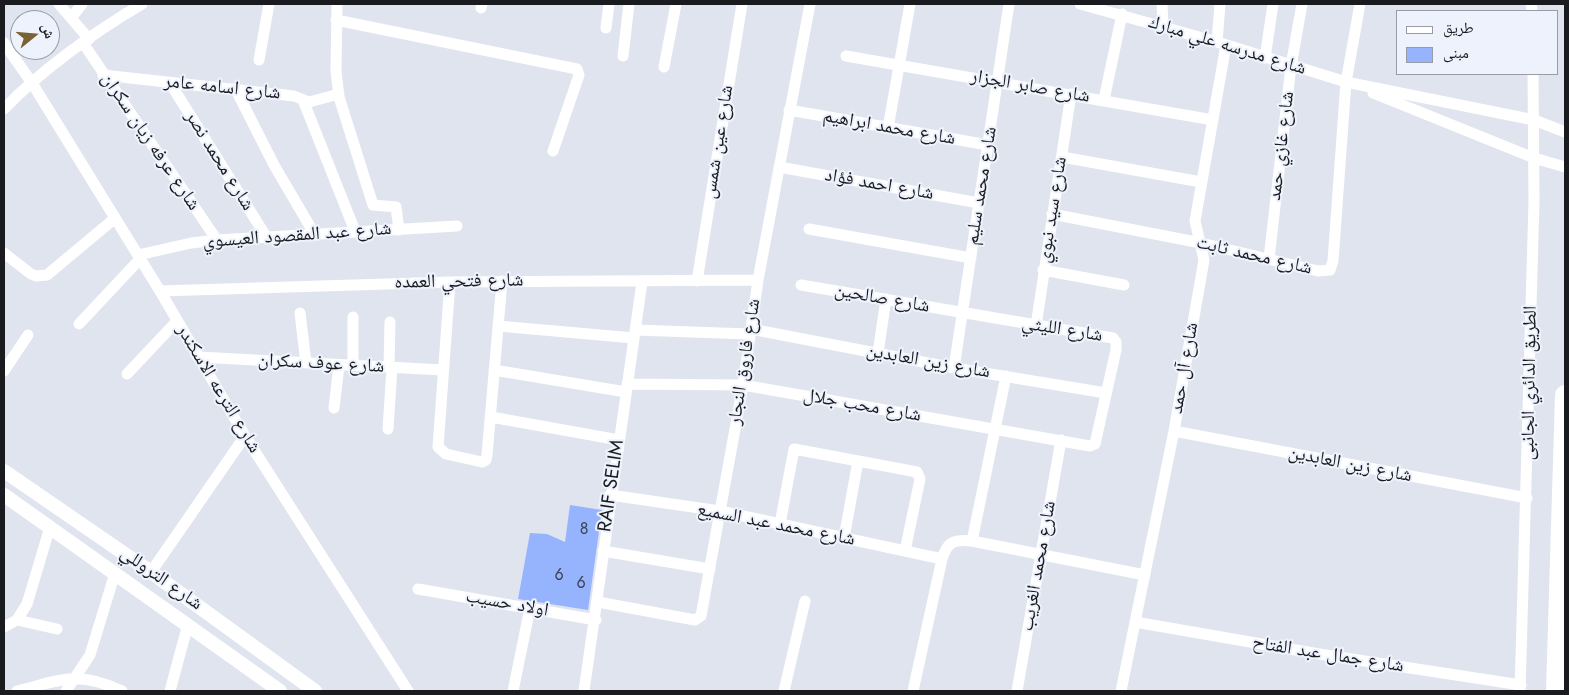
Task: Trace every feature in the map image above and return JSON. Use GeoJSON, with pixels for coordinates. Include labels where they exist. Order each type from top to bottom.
{"type":"FeatureCollection","features":[{"type":"Feature","properties":{"kind":"highway"},"geometry":{"type":"LineString","coordinates":[[1556,691],[1565,395]]}},
{"type":"Feature","properties":{"kind":"street","name":"شارع عرفه زيان سكران"},"geometry":{"type":"LineString","coordinates":[[59,4],[72,18],[103,74],[217,240]]}},
{"type":"Feature","properties":{"kind":"street"},"geometry":{"type":"LineString","coordinates":[[72,18],[82,4]]}},
{"type":"Feature","properties":{"kind":"street"},"geometry":{"type":"LineString","coordinates":[[4,109],[32,83],[86,41],[142,4]]}},
{"type":"Feature","properties":{"kind":"street"},"geometry":{"type":"LineString","coordinates":[[259,60],[269,4]]}},
{"type":"Feature","properties":{"kind":"street"},"geometry":{"type":"LineString","coordinates":[[337,4],[336,71],[342,112],[373,205],[396,207],[399,230]]}},
{"type":"Feature","properties":{"kind":"street"},"geometry":{"type":"LineString","coordinates":[[606,28],[609,4]]}},
{"type":"Feature","properties":{"kind":"street"},"geometry":{"type":"LineString","coordinates":[[622,56],[629,4]]}},
{"type":"Feature","properties":{"kind":"street"},"geometry":{"type":"LineString","coordinates":[[664,67],[676,4]]}},
{"type":"Feature","properties":{"kind":"street","name":"شارع عين شمس"},"geometry":{"type":"LineString","coordinates":[[697,281],[742,4]]}},
{"type":"Feature","properties":{"kind":"street","name":"شارع فاروق النجار"},"geometry":{"type":"LineString","coordinates":[[598,602],[695,620],[701,617],[743,385],[758,280],[810,4]]}},
{"type":"Feature","properties":{"kind":"street"},"geometry":{"type":"LineString","coordinates":[[888,128],[910,4]]}},
{"type":"Feature","properties":{"kind":"street","name":"شارع محمد سليم"},"geometry":{"type":"LineString","coordinates":[[954,368],[1009,4]]}},
{"type":"Feature","properties":{"kind":"street","name":"شارع مدرسه علي مبارك"},"geometry":{"type":"LineString","coordinates":[[1080,4],[1122,14],[1221,43],[1346,82],[1534,120],[1565,132]]}},
{"type":"Feature","properties":{"kind":"street"},"geometry":{"type":"LineString","coordinates":[[1162,4],[1163,26]]}},
{"type":"Feature","properties":{"kind":"street","name":"شارع آل حمد"},"geometry":{"type":"LineString","coordinates":[[1121,691],[1174,431],[1204,260],[1195,222],[1213,120],[1221,43],[1220,4]]}},
{"type":"Feature","properties":{"kind":"street"},"geometry":{"type":"LineString","coordinates":[[1265,58],[1273,4]]}},
{"type":"Feature","properties":{"kind":"street","name":"شارع غازي حمد"},"geometry":{"type":"LineString","coordinates":[[1269,259],[1292,66],[1302,4]]}},
{"type":"Feature","properties":{"kind":"street"},"geometry":{"type":"LineString","coordinates":[[1346,82],[1360,4]]}},
{"type":"Feature","properties":{"kind":"street"},"geometry":{"type":"LineString","coordinates":[[1104,100],[1122,14]]}},
{"type":"Feature","properties":{"kind":"street"},"geometry":{"type":"LineString","coordinates":[[336,20],[577,69],[579,75],[553,150]]}},
{"type":"Feature","properties":{"kind":"street","name":"شارع الترعه الاسكندر"},"geometry":{"type":"LineString","coordinates":[[4,43],[32,83],[160,291],[245,436],[408,691]]}},
{"type":"Feature","properties":{"kind":"street","name":"شارع صابر الجزار"},"geometry":{"type":"LineString","coordinates":[[846,56],[1213,120]]}},
{"type":"Feature","properties":{"kind":"street","name":"شارع اسامه عامر"},"geometry":{"type":"LineString","coordinates":[[103,74],[298,96],[310,102],[339,94]]}},
{"type":"Feature","properties":{"kind":"street","name":"الطريق الدائري الجانبى"},"geometry":{"type":"LineString","coordinates":[[1521,688],[1534,158],[1533,75]]}},
{"type":"Feature","properties":{"kind":"street","name":"شارع مدرسه علي مبارك"},"geometry":{"type":"LineString","coordinates":[[1346,82],[1534,158],[1565,167]]}},
{"type":"Feature","properties":{"kind":"street","name":"شارع محمد ثابت"},"geometry":{"type":"LineString","coordinates":[[1052,214],[1201,243],[1318,271],[1326,271],[1332,266],[1346,82]]}},
{"type":"Feature","properties":{"kind":"street","name":"شارع محمد نصر"},"geometry":{"type":"LineString","coordinates":[[170,83],[267,238]]}},
{"type":"Feature","properties":{"kind":"street"},"geometry":{"type":"LineString","coordinates":[[236,90],[274,165],[315,236]]}},
{"type":"Feature","properties":{"kind":"street","name":"شارع سيد نبوي"},"geometry":{"type":"LineString","coordinates":[[1036,326],[1071,94]]}},
{"type":"Feature","properties":{"kind":"street"},"geometry":{"type":"LineString","coordinates":[[303,100],[355,231]]}},
{"type":"Feature","properties":{"kind":"street","name":"شارع محمد ابراهيم"},"geometry":{"type":"LineString","coordinates":[[790,110],[988,145]]}},
{"type":"Feature","properties":{"kind":"street"},"geometry":{"type":"LineString","coordinates":[[1062,157],[1202,182]]}},
{"type":"Feature","properties":{"kind":"street","name":"شارع احمد فؤاد"},"geometry":{"type":"LineString","coordinates":[[779,166],[979,203]]}},
{"type":"Feature","properties":{"kind":"street"},"geometry":{"type":"LineString","coordinates":[[4,253],[31,274],[41,277],[47,275],[114,219]]}},
{"type":"Feature","properties":{"kind":"street","name":"شارع عبد المقصود العيسوي"},"geometry":{"type":"LineString","coordinates":[[139,257],[192,243],[217,240],[315,236],[355,231],[457,226]]}},
{"type":"Feature","properties":{"kind":"street"},"geometry":{"type":"LineString","coordinates":[[809,229],[971,258]]}},
{"type":"Feature","properties":{"kind":"street"},"geometry":{"type":"LineString","coordinates":[[79,324],[139,257]]}},
{"type":"Feature","properties":{"kind":"street"},"geometry":{"type":"LineString","coordinates":[[1043,270],[1124,285]]}},
{"type":"Feature","properties":{"kind":"street","name":"شارع فتحي العمده"},"geometry":{"type":"LineString","coordinates":[[160,291],[502,281],[642,282],[758,280]]}},
{"type":"Feature","properties":{"kind":"street"},"geometry":{"type":"LineString","coordinates":[[450,282],[438,443],[443,453],[484,461],[488,455],[502,281]]}},
{"type":"Feature","properties":{"kind":"street","name":"RAIF SELIM"},"geometry":{"type":"LineString","coordinates":[[584,691],[596,620],[610,494],[642,282]]}},
{"type":"Feature","properties":{"kind":"street","name":"شارع صالحين"},"geometry":{"type":"LineString","coordinates":[[801,285],[962,314]]}},
{"type":"Feature","properties":{"kind":"street"},"geometry":{"type":"LineString","coordinates":[[878,353],[886,299]]}},
{"type":"Feature","properties":{"kind":"street"},"geometry":{"type":"LineString","coordinates":[[300,313],[306,363]]}},
{"type":"Feature","properties":{"kind":"street","name":"شارع الليثي"},"geometry":{"type":"LineString","coordinates":[[962,314],[1115,339],[1116,350],[1095,444]]}},
{"type":"Feature","properties":{"kind":"street"},"geometry":{"type":"LineString","coordinates":[[352,365],[353,317]]}},
{"type":"Feature","properties":{"kind":"street"},"geometry":{"type":"LineString","coordinates":[[127,374],[177,321]]}},
{"type":"Feature","properties":{"kind":"street"},"geometry":{"type":"LineString","coordinates":[[388,429],[390,322]]}},
{"type":"Feature","properties":{"kind":"street","name":"شارع زين العابدين"},"geometry":{"type":"LineString","coordinates":[[498,326],[634,334],[751,331],[954,368],[1106,393]]}},
{"type":"Feature","properties":{"kind":"street"},"geometry":{"type":"LineString","coordinates":[[4,371],[28,335]]}},
{"type":"Feature","properties":{"kind":"street","name":"شارع عوف سكران"},"geometry":{"type":"LineString","coordinates":[[198,357],[443,370]]}},
{"type":"Feature","properties":{"kind":"street"},"geometry":{"type":"LineString","coordinates":[[334,408],[339,365]]}},
{"type":"Feature","properties":{"kind":"street","name":"شارع محب جلال"},"geometry":{"type":"LineString","coordinates":[[494,370],[626,388],[743,385],[1090,446],[1095,444]]}},
{"type":"Feature","properties":{"kind":"street"},"geometry":{"type":"LineString","coordinates":[[972,541],[1006,376]]}},
{"type":"Feature","properties":{"kind":"street"},"geometry":{"type":"LineString","coordinates":[[490,417],[618,440]]}},
{"type":"Feature","properties":{"kind":"street","name":"شارع زين العابدين"},"geometry":{"type":"LineString","coordinates":[[1174,431],[1527,498]]}},
{"type":"Feature","properties":{"kind":"street"},"geometry":{"type":"LineString","coordinates":[[151,572],[245,436]]}},
{"type":"Feature","properties":{"kind":"street","name":"شارع محمد الغريب"},"geometry":{"type":"LineString","coordinates":[[1017,691],[1061,440]]}},
{"type":"Feature","properties":{"kind":"street"},"geometry":{"type":"LineString","coordinates":[[780,524],[794,449],[917,472],[920,476],[905,551]]}},
{"type":"Feature","properties":{"kind":"street"},"geometry":{"type":"LineString","coordinates":[[844,538],[858,461]]}},
{"type":"Feature","properties":{"kind":"street","name":"شارع التروللي"},"geometry":{"type":"LineString","coordinates":[[4,471],[151,572],[315,691]]}},
{"type":"Feature","properties":{"kind":"street","name":"شارع محمد عبد السميع"},"geometry":{"type":"LineString","coordinates":[[610,494],[720,511],[942,560]]}},
{"type":"Feature","properties":{"kind":"street","name":"شارع التروللي"},"geometry":{"type":"LineString","coordinates":[[4,495],[280,691]]}},
{"type":"Feature","properties":{"kind":"street"},"geometry":{"type":"LineString","coordinates":[[4,627],[16,620],[27,604],[50,527]]}},
{"type":"Feature","properties":{"kind":"street"},"geometry":{"type":"LineString","coordinates":[[913,691],[942,560],[948,544],[960,540],[972,541],[1145,575]]}},
{"type":"Feature","properties":{"kind":"street"},"geometry":{"type":"LineString","coordinates":[[603,551],[710,569]]}},
{"type":"Feature","properties":{"kind":"street"},"geometry":{"type":"LineString","coordinates":[[66,691],[70,682],[76,677],[90,655],[114,573]]}},
{"type":"Feature","properties":{"kind":"street","name":"اولاد حسيب"},"geometry":{"type":"LineString","coordinates":[[418,589],[596,620]]}},
{"type":"Feature","properties":{"kind":"street"},"geometry":{"type":"LineString","coordinates":[[784,691],[805,601]]}},
{"type":"Feature","properties":{"kind":"street"},"geometry":{"type":"LineString","coordinates":[[514,691],[530,608]]}},
{"type":"Feature","properties":{"kind":"street"},"geometry":{"type":"LineString","coordinates":[[16,620],[57,629]]}},
{"type":"Feature","properties":{"kind":"street","name":"شارع جمال عبد الفتاح"},"geometry":{"type":"LineString","coordinates":[[1135,622],[1521,688]]}},
{"type":"Feature","properties":{"kind":"street"},"geometry":{"type":"LineString","coordinates":[[170,691],[188,624]]}},
{"type":"Feature","properties":{"kind":"street"},"geometry":{"type":"LineString","coordinates":[[17,691],[76,677],[98,682],[122,691]]}},
{"type":"Feature","properties":{"kind":"building"},"geometry":{"type":"Polygon","coordinates":[[[570,505],[602,510],[588,610],[518,599],[530,533],[547,534],[565,542],[570,505]]]}}]}
